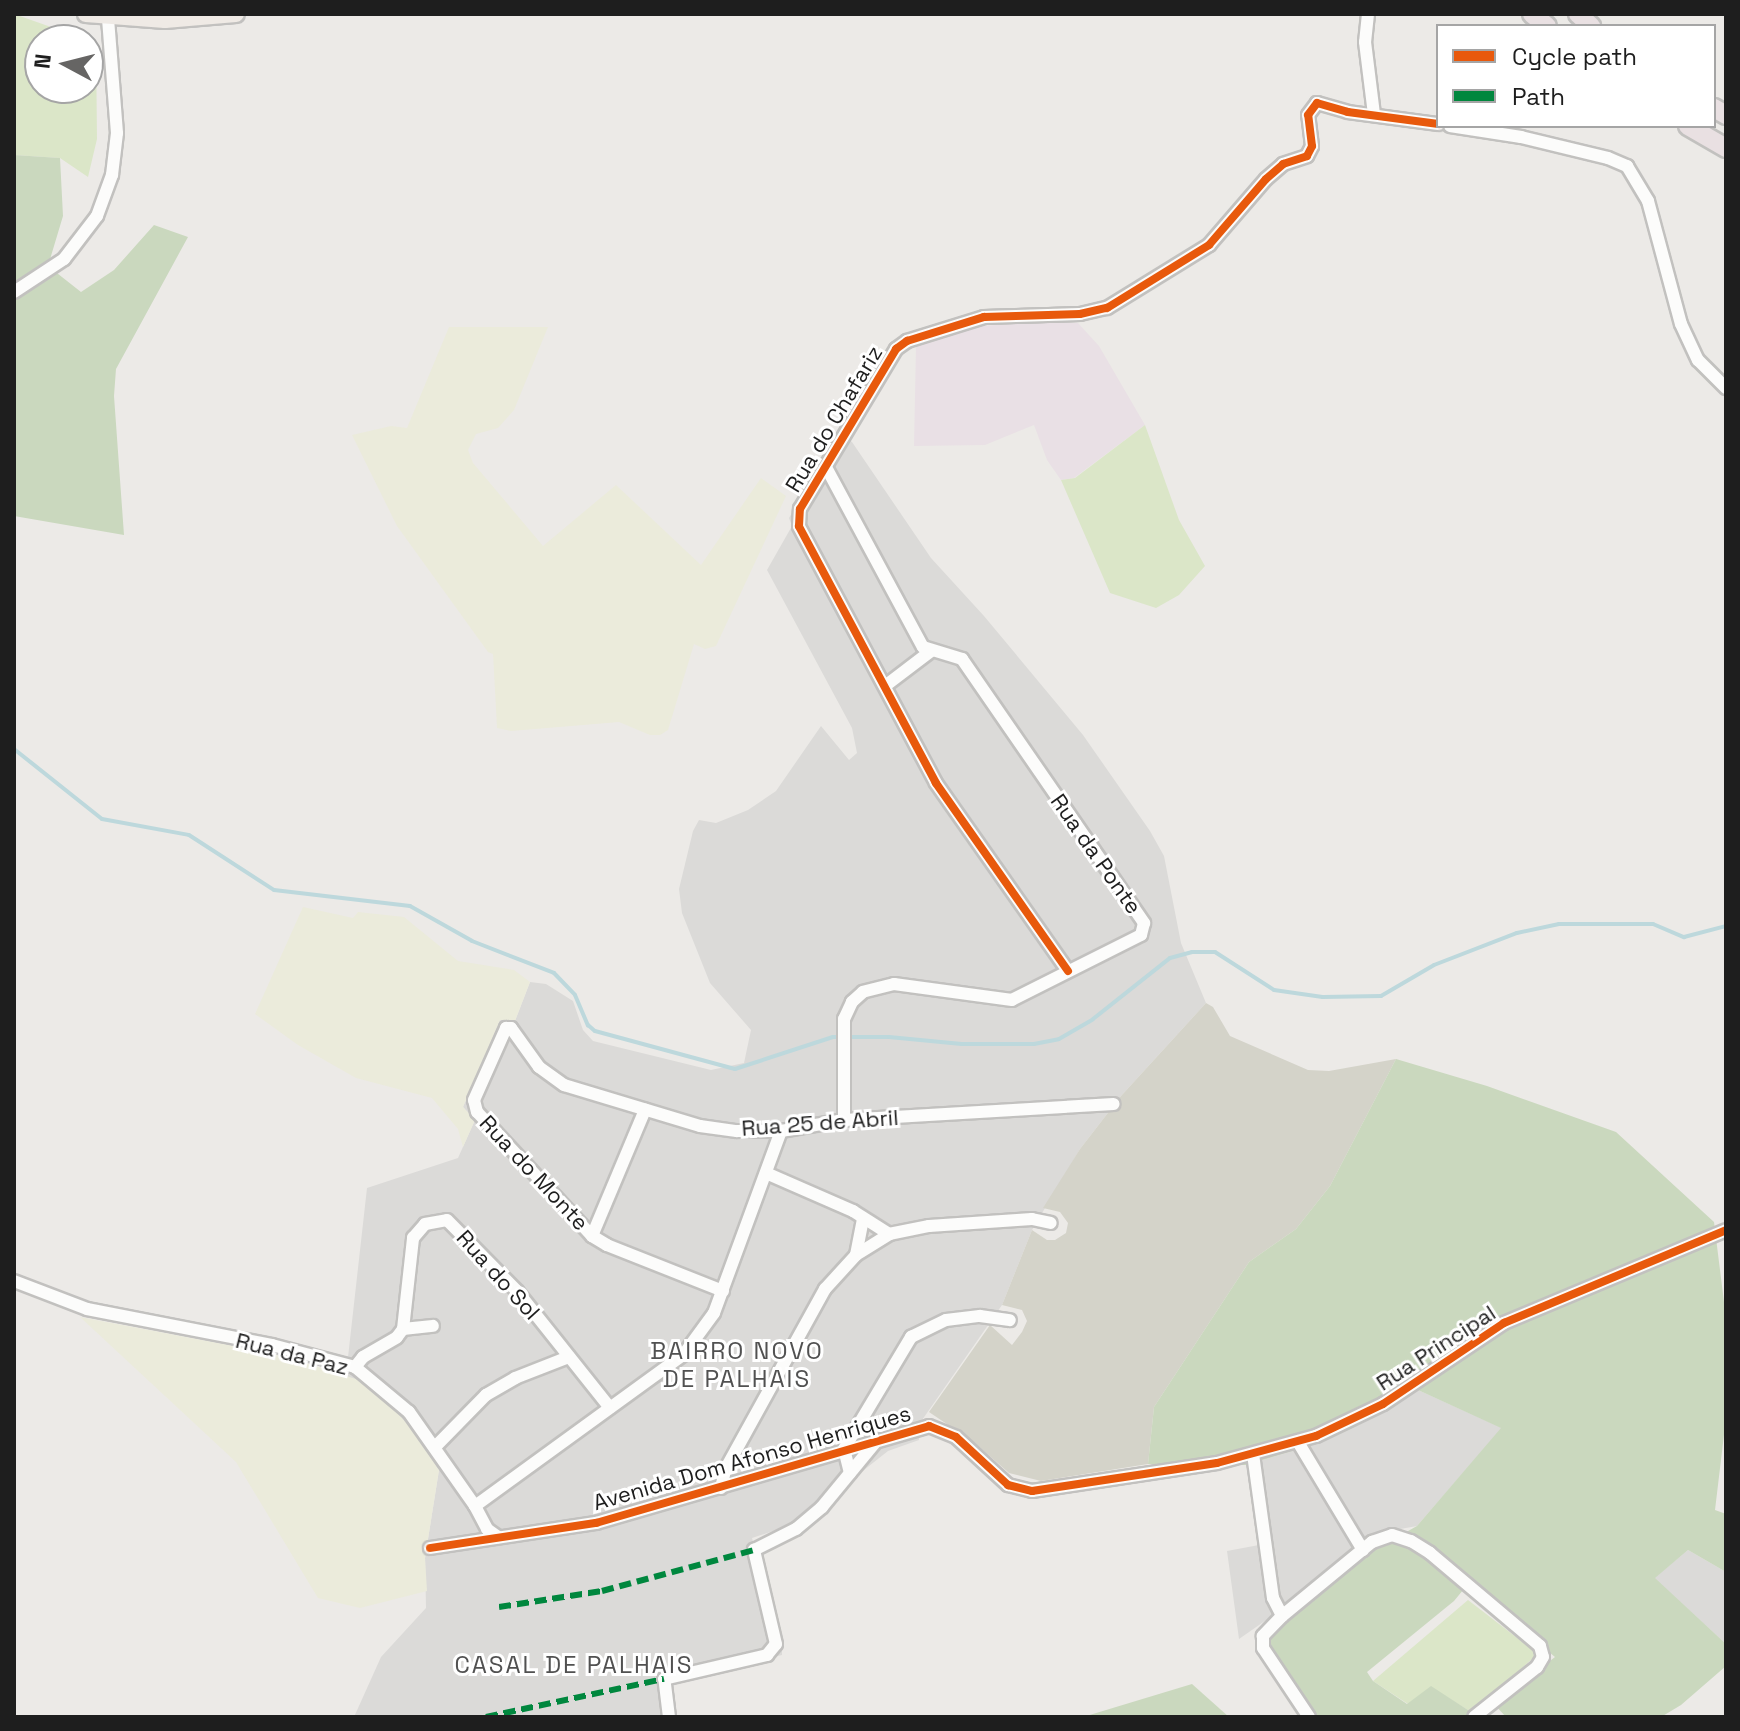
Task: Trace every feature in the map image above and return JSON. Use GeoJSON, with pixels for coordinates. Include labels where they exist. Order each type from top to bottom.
{"type":"FeatureCollection","features":[{"type":"Feature","properties":{"kind":"highway"},"geometry":{"type":"LineString","coordinates":[[1691,128],[1726,148]]}},
{"type":"Feature","properties":{"kind":"main road"},"geometry":{"type":"LineString","coordinates":[[86,14],[165,20],[236,14]]}},
{"type":"Feature","properties":{"kind":"street"},"geometry":{"type":"LineString","coordinates":[[1368,14],[1365,42],[1374,114],[1436,124]]}},
{"type":"Feature","properties":{"kind":"street"},"geometry":{"type":"LineString","coordinates":[[14,292],[64,259],[97,216],[112,175],[117,133],[108,18]]}},
{"type":"Feature","properties":{"kind":"street","name":"Rua do Chafariz"},"geometry":{"type":"LineString","coordinates":[[1068,971],[936,783],[799,526],[800,509],[827,469],[896,349],[907,341],[984,317],[1080,314],[1107,308],[1209,245],[1266,179],[1283,164],[1307,156],[1312,146],[1308,115],[1317,103],[1348,112],[1374,114]]}},
{"type":"Feature","properties":{"kind":"street"},"geometry":{"type":"LineString","coordinates":[[1463,128],[1521,137],[1627,166],[1637,177],[1648,201],[1681,324],[1698,360],[1726,388]]}},
{"type":"Feature","properties":{"kind":"street"},"geometry":{"type":"LineString","coordinates":[[827,469],[917,638],[931,651],[885,686]]}},
{"type":"Feature","properties":{"kind":"street","name":"Rua da Ponte"},"geometry":{"type":"LineString","coordinates":[[844,1120],[844,1029],[852,1002],[863,992],[894,984],[1012,1000],[1141,935],[1144,923],[962,659],[931,651]]}},
{"type":"Feature","properties":{"kind":"street","name":"Rua do Monte"},"geometry":{"type":"LineString","coordinates":[[511,1028],[506,1028],[500,1037],[474,1106],[592,1236],[607,1245],[723,1291]]}},
{"type":"Feature","properties":{"kind":"street","name":"Rua 25 de Abril"},"geometry":{"type":"LineString","coordinates":[[511,1028],[551,1078],[700,1126],[781,1131],[844,1120],[1114,1104]]}},
{"type":"Feature","properties":{"kind":"street"},"geometry":{"type":"LineString","coordinates":[[592,1236],[645,1110]]}},
{"type":"Feature","properties":{"kind":"street"},"geometry":{"type":"LineString","coordinates":[[475,1506],[684,1354],[714,1313],[781,1131]]}},
{"type":"Feature","properties":{"kind":"street"},"geometry":{"type":"LineString","coordinates":[[766,1173],[853,1211],[889,1234]]}},
{"type":"Feature","properties":{"kind":"street"},"geometry":{"type":"LineString","coordinates":[[721,1488],[725,1470],[825,1289],[856,1255],[889,1234],[929,1226],[1032,1219],[1051,1223]]}},
{"type":"Feature","properties":{"kind":"street","name":"Rua do Sol"},"geometry":{"type":"LineString","coordinates":[[403,1329],[413,1238],[425,1224],[447,1220],[517,1291],[610,1408]]}},
{"type":"Feature","properties":{"kind":"street"},"geometry":{"type":"LineString","coordinates":[[856,1255],[863,1220]]}},
{"type":"Feature","properties":{"kind":"street","name":"Rua Principal"},"geometry":{"type":"LineString","coordinates":[[1253,1454],[1298,1442],[1383,1404],[1504,1323],[1726,1230]]}},
{"type":"Feature","properties":{"kind":"street","name":"Rua da Paz"},"geometry":{"type":"LineString","coordinates":[[14,1281],[87,1309],[272,1345],[355,1367],[409,1412],[475,1506],[487,1529],[498,1537]]}},
{"type":"Feature","properties":{"kind":"street"},"geometry":{"type":"LineString","coordinates":[[850,1473],[844,1449],[911,1337],[946,1320],[980,1316],[1010,1320]]}},
{"type":"Feature","properties":{"kind":"street"},"geometry":{"type":"LineString","coordinates":[[355,1367],[363,1357],[397,1337],[403,1329],[433,1326]]}},
{"type":"Feature","properties":{"kind":"street"},"geometry":{"type":"LineString","coordinates":[[435,1447],[486,1395],[515,1378],[569,1357]]}},
{"type":"Feature","properties":{"kind":"street","name":"Avenida Dom Afonso Henriques"},"geometry":{"type":"LineString","coordinates":[[430,1548],[596,1523],[929,1426],[956,1437],[1008,1485],[1032,1491],[1217,1463],[1253,1454]]}},
{"type":"Feature","properties":{"kind":"street"},"geometry":{"type":"LineString","coordinates":[[1298,1442],[1363,1550]]}},
{"type":"Feature","properties":{"kind":"street"},"geometry":{"type":"LineString","coordinates":[[669,1717],[664,1679],[767,1655],[776,1644],[754,1550],[805,1522],[822,1507],[874,1444]]}},
{"type":"Feature","properties":{"kind":"street"},"geometry":{"type":"LineString","coordinates":[[1253,1454],[1273,1598],[1282,1616]]}},
{"type":"Feature","properties":{"kind":"street"},"geometry":{"type":"LineString","coordinates":[[1309,1717],[1263,1648],[1263,1636],[1282,1616],[1363,1550],[1392,1535],[1411,1541],[1430,1553],[1540,1646],[1543,1657],[1537,1667],[1474,1717]]}},
{"type":"Feature","properties":{"kind":"shaded area"},"geometry":{"type":"Polygon","coordinates":[[[1047,321],[1078,323],[1099,346],[1145,425],[1074,478],[1061,480],[1047,460],[1034,425],[985,445],[914,446],[916,346],[970,327],[1047,321]]]}},
{"type":"Feature","properties":{"kind":"shaded area"},"geometry":{"type":"Polygon","coordinates":[[[840,433],[852,442],[931,558],[984,616],[1083,735],[1150,831],[1164,856],[1181,943],[1206,1003],[1121,1096],[1080,1149],[1032,1230],[1002,1305],[920,1423],[919,1440],[888,1451],[797,1523],[752,1538],[782,1643],[782,1655],[673,1681],[670,1686],[675,1717],[354,1717],[381,1657],[426,1608],[425,1558],[439,1470],[346,1375],[367,1188],[458,1158],[475,1120],[463,1107],[500,1019],[515,1021],[530,982],[546,984],[573,1001],[583,1030],[593,1041],[711,1070],[744,1063],[751,1030],[710,983],[682,913],[679,889],[693,831],[699,820],[716,823],[748,810],[776,791],[821,726],[849,760],[857,753],[852,728],[767,570],[792,526],[789,518],[840,433]]]}},
{"type":"Feature","properties":{"kind":"shaded area"},"geometry":{"type":"Polygon","coordinates":[[[1206,1003],[1213,1007],[1230,1036],[1308,1070],[1329,1071],[1396,1059],[1330,1186],[1296,1229],[1249,1262],[1154,1407],[1148,1464],[1041,1481],[1009,1473],[975,1443],[929,1412],[990,1325],[1012,1345],[1022,1332],[1027,1321],[1022,1310],[1002,1305],[1032,1230],[1047,1240],[1055,1240],[1066,1233],[1068,1223],[1060,1212],[1043,1208],[1080,1149],[1121,1096],[1206,1003]]]}},
{"type":"Feature","properties":{"kind":"shaded area"},"geometry":{"type":"Polygon","coordinates":[[[1418,1390],[1502,1428],[1417,1526],[1367,1535],[1288,1605],[1239,1639],[1227,1551],[1259,1545],[1246,1465],[1319,1443],[1353,1428],[1418,1390]]]}},
{"type":"Feature","properties":{"kind":"shaded area"},"geometry":{"type":"Polygon","coordinates":[[[1688,1550],[1726,1572],[1726,1644],[1654,1578],[1688,1550]]]}},
{"type":"Feature","properties":{"kind":"green space"},"geometry":{"type":"Polygon","coordinates":[[[14,14],[42,24],[24,24],[24,104],[97,104],[97,139],[88,177],[60,158],[14,155],[14,14]]]}},
{"type":"Feature","properties":{"kind":"green space"},"geometry":{"type":"Polygon","coordinates":[[[14,155],[60,158],[63,216],[48,266],[81,292],[114,270],[154,225],[188,237],[116,369],[114,396],[124,535],[14,516],[14,155]]]}},
{"type":"Feature","properties":{"kind":"green space"},"geometry":{"type":"Polygon","coordinates":[[[449,327],[548,327],[514,410],[498,428],[476,434],[468,450],[473,463],[543,546],[616,485],[701,565],[761,478],[786,496],[716,646],[705,649],[694,644],[668,730],[660,735],[650,735],[619,722],[511,731],[497,728],[493,654],[488,652],[397,526],[352,435],[391,426],[407,428],[449,327]]]}},
{"type":"Feature","properties":{"kind":"green space"},"geometry":{"type":"Polygon","coordinates":[[[1145,425],[1179,520],[1205,566],[1179,595],[1156,608],[1110,593],[1061,480],[1075,478],[1145,425]]]}},
{"type":"Feature","properties":{"kind":"green space"},"geometry":{"type":"Polygon","coordinates":[[[303,907],[353,918],[358,912],[404,917],[458,961],[514,970],[530,982],[515,1021],[500,1020],[463,1107],[475,1120],[463,1147],[458,1129],[432,1098],[356,1078],[298,1045],[255,1014],[303,907]]]}},
{"type":"Feature","properties":{"kind":"green space"},"geometry":{"type":"Polygon","coordinates":[[[1396,1059],[1487,1086],[1616,1132],[1714,1222],[1726,1318],[1726,1418],[1715,1510],[1726,1514],[1726,1572],[1688,1550],[1655,1578],[1726,1644],[1726,1666],[1681,1705],[1661,1717],[1506,1717],[1494,1704],[1555,1657],[1468,1584],[1454,1601],[1367,1672],[1373,1681],[1407,1704],[1431,1686],[1471,1712],[1465,1717],[1307,1717],[1266,1648],[1271,1631],[1362,1557],[1417,1526],[1501,1428],[1418,1390],[1353,1428],[1319,1443],[1246,1465],[1148,1464],[1154,1407],[1249,1262],[1296,1229],[1330,1186],[1396,1059]]]}},
{"type":"Feature","properties":{"kind":"green space"},"geometry":{"type":"Polygon","coordinates":[[[80,1317],[281,1355],[362,1381],[381,1395],[410,1427],[439,1470],[425,1558],[427,1591],[360,1608],[318,1598],[236,1462],[80,1317]]]}},
{"type":"Feature","properties":{"kind":"green space"},"geometry":{"type":"Polygon","coordinates":[[[1468,1600],[1538,1654],[1471,1712],[1431,1687],[1408,1704],[1373,1681],[1468,1600]]]}},
{"type":"Feature","properties":{"kind":"green space"},"geometry":{"type":"Polygon","coordinates":[[[1192,1684],[1229,1717],[1083,1717],[1192,1684]]]}},
{"type":"Feature","properties":{"kind":"waterway"},"geometry":{"type":"LineString","coordinates":[[14,749],[102,819],[189,835],[274,890],[410,906],[472,941],[554,973],[575,995],[588,1025],[595,1031],[735,1069],[833,1037],[889,1037],[962,1044],[1034,1044],[1059,1039],[1093,1019],[1170,958],[1192,952],[1215,952],[1274,990],[1323,997],[1381,996],[1434,965],[1517,933],[1559,924],[1653,924],[1684,937],[1726,926]]}},
{"type":"Feature","properties":{"kind":"marked path"},"geometry":{"type":"LineString","coordinates":[[499,1607],[602,1591],[754,1550]]}},
{"type":"Feature","properties":{"kind":"marked path"},"geometry":{"type":"LineString","coordinates":[[486,1717],[664,1679]]}},
{"type":"Feature","properties":{"kind":"cycle path"},"geometry":{"type":"LineString","coordinates":[[1068,971],[936,783],[799,526],[800,509],[896,349],[907,341],[984,317],[1080,314],[1107,308],[1209,245],[1266,179],[1283,164],[1307,156],[1312,146],[1308,115],[1317,103],[1348,112],[1436,124]]}},
{"type":"Feature","properties":{"kind":"cycle path"},"geometry":{"type":"LineString","coordinates":[[430,1548],[596,1523],[929,1426],[956,1437],[1008,1485],[1032,1491],[1217,1463],[1316,1436],[1383,1404],[1504,1323],[1726,1230]]}},
{"type":"Feature","properties":{"kind":"district","name":"BAIRRO NOVO DE PALHAIS"},"geometry":{"type":"Point","coordinates":[737,1365]}},
{"type":"Feature","properties":{"kind":"district","name":"CASAL DE PALHAIS"},"geometry":{"type":"Point","coordinates":[574,1665]}}]}
